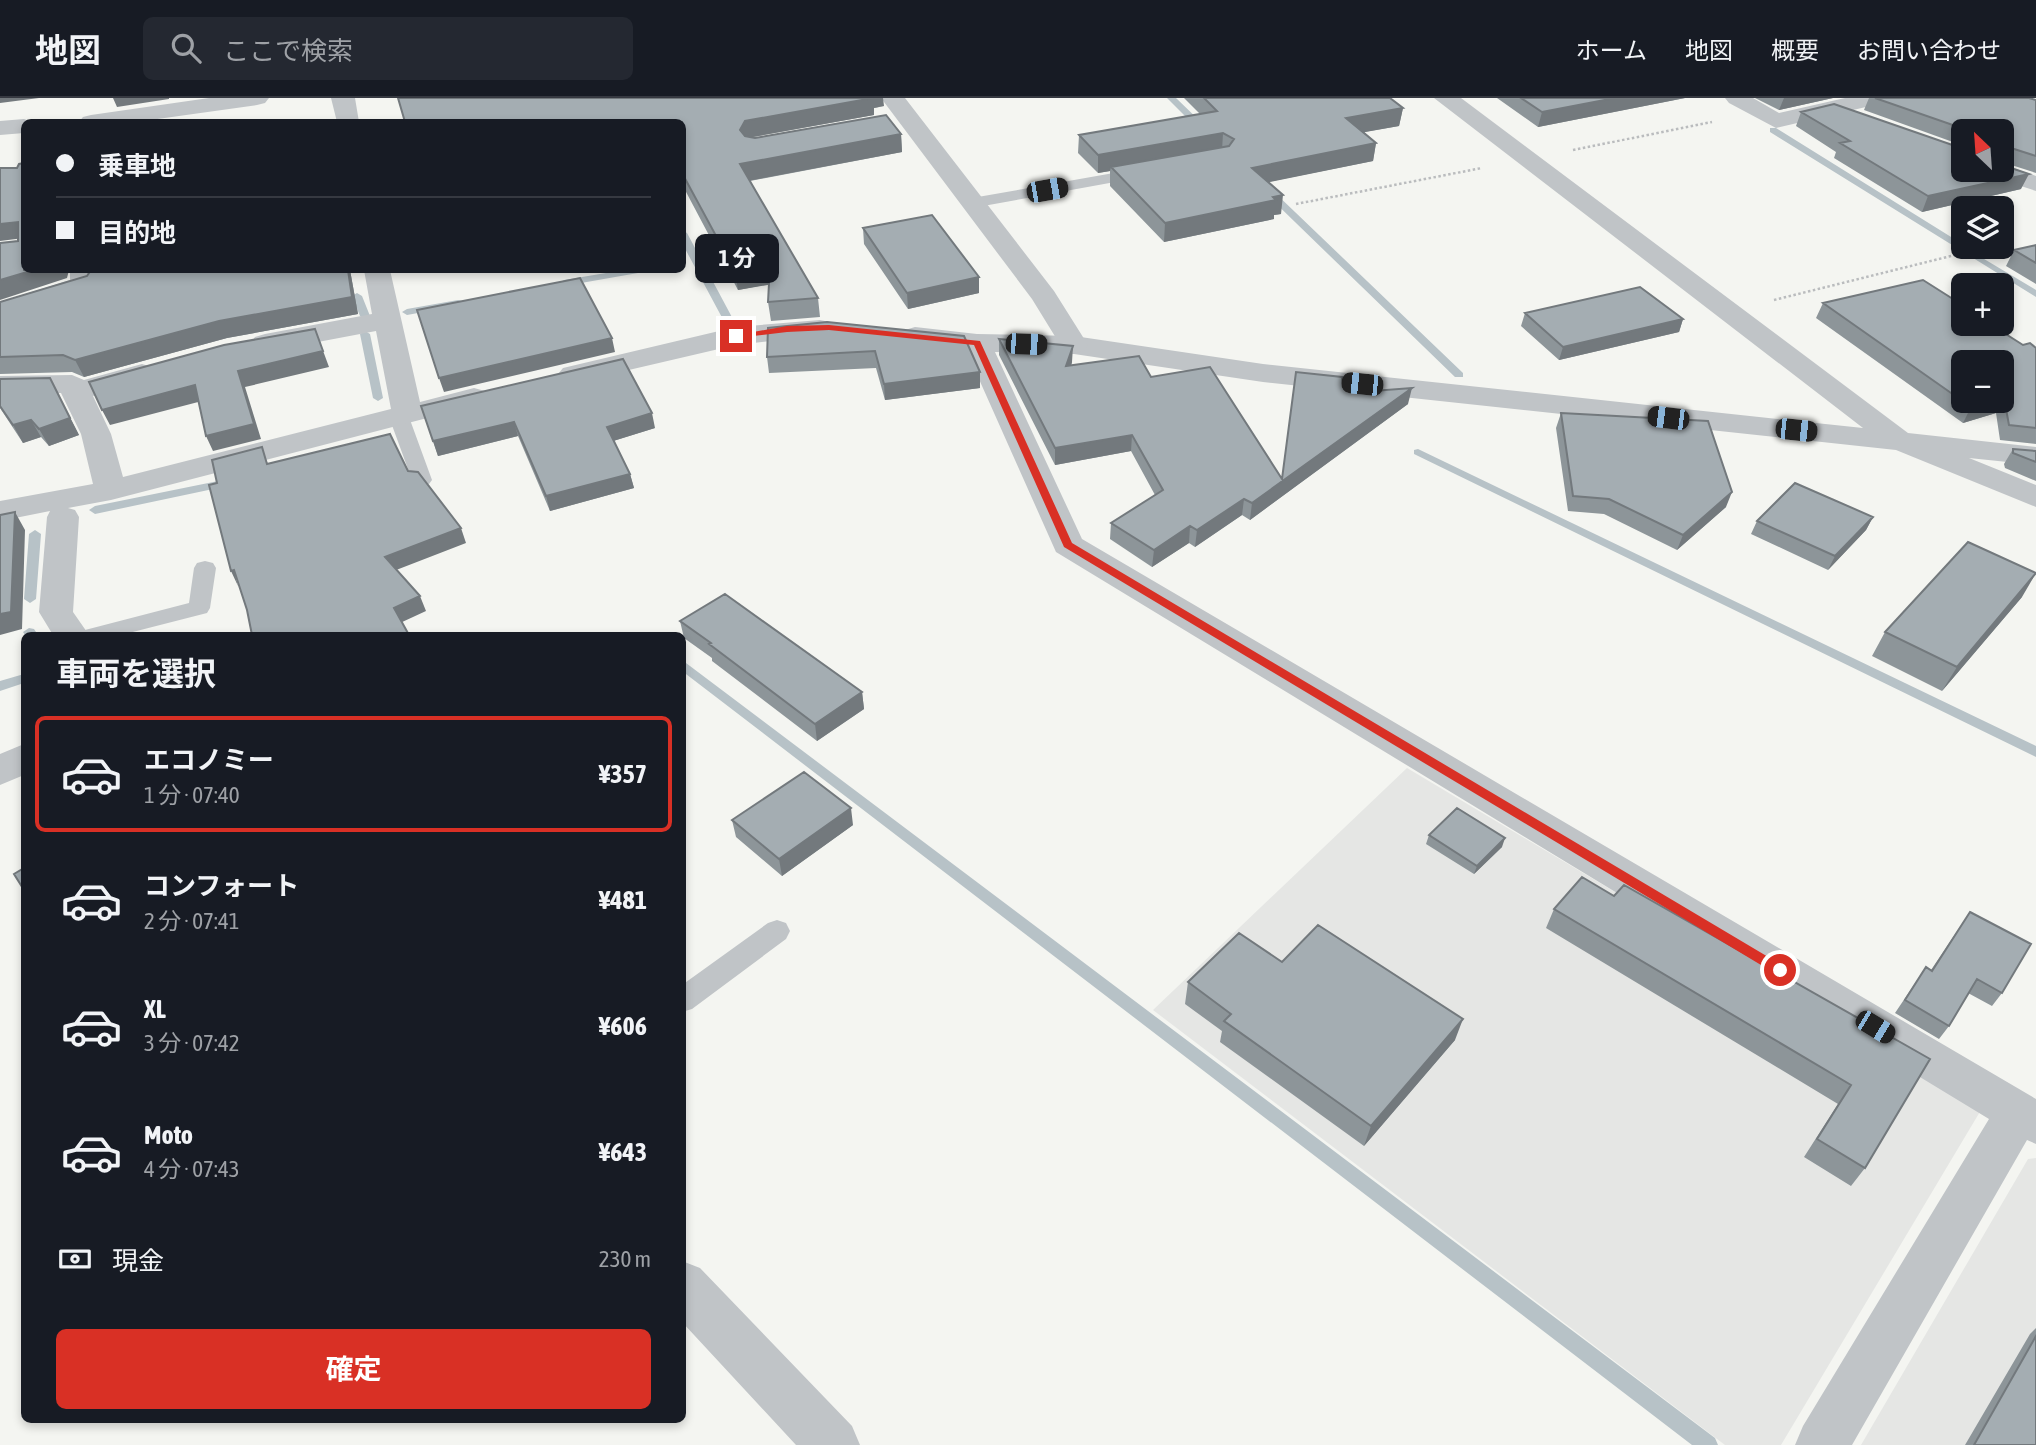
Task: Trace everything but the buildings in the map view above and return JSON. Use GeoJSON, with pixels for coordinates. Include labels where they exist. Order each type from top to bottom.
{"type":"FeatureCollection","features":[{"type":"Feature","properties":{"kind":"street"},"geometry":{"type":"LineString","coordinates":[[106,119],[181,104],[257,98]]}},
{"type":"Feature","properties":{"kind":"street"},"geometry":{"type":"LineString","coordinates":[[343,98],[347,119]]}},
{"type":"Feature","properties":{"kind":"street"},"geometry":{"type":"LineString","coordinates":[[893,98],[1044,297],[1074,345]]}},
{"type":"Feature","properties":{"kind":"street"},"geometry":{"type":"LineString","coordinates":[[1446,98],[1898,440],[2036,497]]}},
{"type":"Feature","properties":{"kind":"street"},"geometry":{"type":"LineString","coordinates":[[1737,98],[1776,121],[1875,98]]}},
{"type":"Feature","properties":{"kind":"street"},"geometry":{"type":"LineString","coordinates":[[1832,109],[1872,124]]}},
{"type":"Feature","properties":{"kind":"street"},"geometry":{"type":"LineString","coordinates":[[881,124],[909,120]]}},
{"type":"Feature","properties":{"kind":"street"},"geometry":{"type":"LineString","coordinates":[[0,128],[21,126]]}},
{"type":"Feature","properties":{"kind":"street"},"geometry":{"type":"LineString","coordinates":[[2014,164],[2025,159]]}},
{"type":"Feature","properties":{"kind":"street"},"geometry":{"type":"LineString","coordinates":[[2014,176],[2036,184]]}},
{"type":"Feature","properties":{"kind":"street"},"geometry":{"type":"LineString","coordinates":[[0,311],[84,284],[89,273]]}},
{"type":"Feature","properties":{"kind":"street"},"geometry":{"type":"LineString","coordinates":[[378,273],[403,415]]}},
{"type":"Feature","properties":{"kind":"street"},"geometry":{"type":"LineString","coordinates":[[240,347],[387,320]]}},
{"type":"Feature","properties":{"kind":"street"},"geometry":{"type":"LineString","coordinates":[[541,381],[736,336],[787,329],[829,327],[851,330]]}},
{"type":"Feature","properties":{"kind":"street"},"geometry":{"type":"LineString","coordinates":[[887,334],[977,343],[1074,345],[1263,373],[2036,456]]}},
{"type":"Feature","properties":{"kind":"street"},"geometry":{"type":"LineString","coordinates":[[977,343],[1068,545],[2027,1118],[1822,1445]]}},
{"type":"Feature","properties":{"kind":"street"},"geometry":{"type":"LineString","coordinates":[[76,391],[164,367]]}},
{"type":"Feature","properties":{"kind":"street"},"geometry":{"type":"LineString","coordinates":[[0,385],[72,384],[96,434],[111,490]]}},
{"type":"Feature","properties":{"kind":"street"},"geometry":{"type":"LineString","coordinates":[[0,531],[111,490],[500,391]]}},
{"type":"Feature","properties":{"kind":"street"},"geometry":{"type":"LineString","coordinates":[[0,511],[63,509]]}},
{"type":"Feature","properties":{"kind":"street"},"geometry":{"type":"LineString","coordinates":[[63,509],[57,612],[69,632]]}},
{"type":"Feature","properties":{"kind":"street"},"geometry":{"type":"LineString","coordinates":[[0,771],[21,760]]}},
{"type":"Feature","properties":{"kind":"street"},"geometry":{"type":"LineString","coordinates":[[686,1289],[833,1445]]}},
{"type":"Feature","properties":{"kind":"lane"},"geometry":{"type":"LineString","coordinates":[[972,203],[1157,171]]}},
{"type":"Feature","properties":{"kind":"lane"},"geometry":{"type":"LineString","coordinates":[[403,415],[422,480]]}},
{"type":"Feature","properties":{"kind":"lane"},"geometry":{"type":"LineString","coordinates":[[105,632],[199,608],[205,568]]}},
{"type":"Feature","properties":{"kind":"lane"},"geometry":{"type":"LineString","coordinates":[[686,998],[777,931]]}},
{"type":"Feature","properties":{"kind":"path"},"geometry":{"type":"LineString","coordinates":[[1296,204],[1761,112]]}},
{"type":"Feature","properties":{"kind":"path"},"geometry":{"type":"LineString","coordinates":[[1727,311],[1951,256]]}},
{"type":"Feature","properties":{"kind":"shaded area"},"geometry":{"type":"Polygon","coordinates":[[[1407,768],[1981,1110],[1781,1445],[1725,1445],[1153,1010],[1407,768]]]}},
{"type":"Feature","properties":{"kind":"shaded area"},"geometry":{"type":"Polygon","coordinates":[[[2036,1158],[2036,1445],[1861,1445],[2028,1159],[2036,1158]]]}},
{"type":"Feature","properties":{"kind":"waterway"},"geometry":{"type":"LineString","coordinates":[[1171,98],[1203,129]]}},
{"type":"Feature","properties":{"kind":"waterway"},"geometry":{"type":"LineString","coordinates":[[1773,130],[2036,294]]}},
{"type":"Feature","properties":{"kind":"waterway"},"geometry":{"type":"LineString","coordinates":[[1268,191],[1459,375]]}},
{"type":"Feature","properties":{"kind":"waterway"},"geometry":{"type":"LineString","coordinates":[[686,241],[731,325],[744,323]]}},
{"type":"Feature","properties":{"kind":"waterway"},"geometry":{"type":"LineString","coordinates":[[564,283],[621,273]]}},
{"type":"Feature","properties":{"kind":"waterway"},"geometry":{"type":"LineString","coordinates":[[357,296],[365,316]]}},
{"type":"Feature","properties":{"kind":"waterway"},"geometry":{"type":"LineString","coordinates":[[407,312],[458,303]]}},
{"type":"Feature","properties":{"kind":"waterway"},"geometry":{"type":"LineString","coordinates":[[365,334],[378,398]]}},
{"type":"Feature","properties":{"kind":"waterway"},"geometry":{"type":"LineString","coordinates":[[1418,452],[2036,752]]}},
{"type":"Feature","properties":{"kind":"waterway"},"geometry":{"type":"LineString","coordinates":[[95,510],[228,483]]}},
{"type":"Feature","properties":{"kind":"waterway"},"geometry":{"type":"LineString","coordinates":[[30,599],[35,534]]}},
{"type":"Feature","properties":{"kind":"waterway"},"geometry":{"type":"LineString","coordinates":[[686,667],[1708,1445]]}},
{"type":"Feature","properties":{"kind":"waterway"},"geometry":{"type":"LineString","coordinates":[[0,686],[21,680]]}},
{"type":"Feature","properties":{"kind":"route"},"geometry":{"type":"LineString","coordinates":[[736,336],[829,327],[977,343],[1068,545],[1780,970]]}}]}
